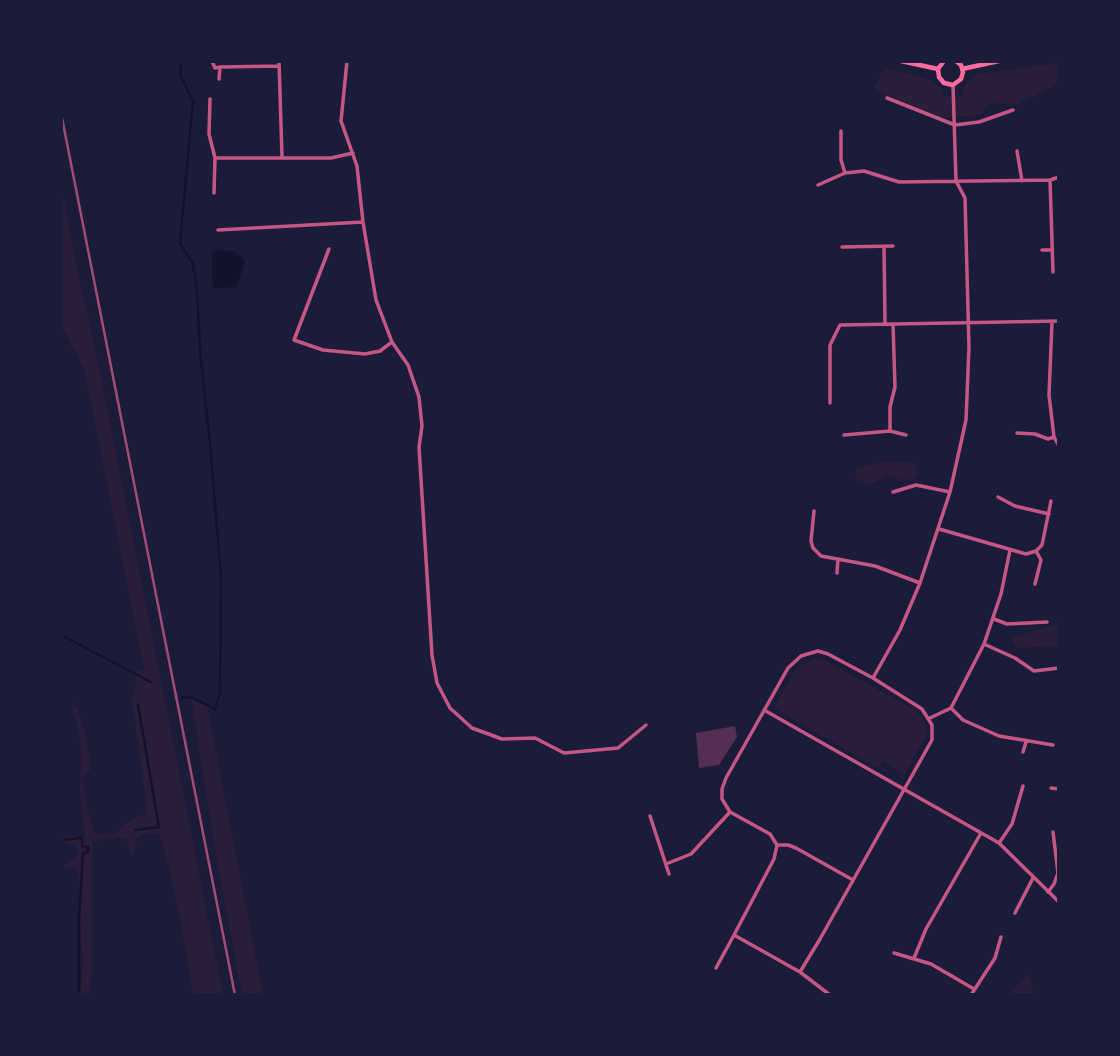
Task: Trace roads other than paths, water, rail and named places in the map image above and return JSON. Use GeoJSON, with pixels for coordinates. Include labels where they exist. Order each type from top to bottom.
{"type":"FeatureCollection","features":[{"type":"Feature","properties":{"kind":"main road"},"geometry":{"type":"LineString","coordinates":[[901,61],[938,69]]}},
{"type":"Feature","properties":{"kind":"main road"},"geometry":{"type":"LineString","coordinates":[[938,69],[944,61]]}},
{"type":"Feature","properties":{"kind":"main road"},"geometry":{"type":"LineString","coordinates":[[938,69],[941,80],[953,85],[961,79],[962,69],[956,61]]}},
{"type":"Feature","properties":{"kind":"main road"},"geometry":{"type":"LineString","coordinates":[[962,69],[999,61]]}},
{"type":"Feature","properties":{"kind":"street"},"geometry":{"type":"LineString","coordinates":[[212,61],[215,68],[279,64],[282,157]]}},
{"type":"Feature","properties":{"kind":"street"},"geometry":{"type":"LineString","coordinates":[[347,61],[341,121],[357,166],[376,300],[392,342],[408,365],[419,397],[422,426],[419,447],[432,655],[437,683],[450,708],[472,728],[502,739],[535,738],[564,753],[618,748],[646,725]]}},
{"type":"Feature","properties":{"kind":"street"},"geometry":{"type":"LineString","coordinates":[[219,79],[220,67]]}},
{"type":"Feature","properties":{"kind":"street"},"geometry":{"type":"LineString","coordinates":[[873,678],[900,630],[920,583],[950,492],[966,420],[969,387],[965,198],[956,181],[953,85]]}},
{"type":"Feature","properties":{"kind":"street"},"geometry":{"type":"LineString","coordinates":[[887,98],[955,125],[978,122],[1013,110]]}},
{"type":"Feature","properties":{"kind":"street"},"geometry":{"type":"LineString","coordinates":[[211,99],[209,134],[215,158],[214,194]]}},
{"type":"Feature","properties":{"kind":"street"},"geometry":{"type":"LineString","coordinates":[[841,131],[841,160],[845,173]]}},
{"type":"Feature","properties":{"kind":"street"},"geometry":{"type":"LineString","coordinates":[[1017,151],[1022,181]]}},
{"type":"Feature","properties":{"kind":"street"},"geometry":{"type":"LineString","coordinates":[[215,158],[331,158],[353,153]]}},
{"type":"Feature","properties":{"kind":"street"},"geometry":{"type":"LineString","coordinates":[[818,186],[845,173],[864,171],[899,182],[1022,181],[1059,177]]}},
{"type":"Feature","properties":{"kind":"street"},"geometry":{"type":"LineString","coordinates":[[1050,180],[1053,272]]}},
{"type":"Feature","properties":{"kind":"street"},"geometry":{"type":"LineString","coordinates":[[218,230],[363,222]]}},
{"type":"Feature","properties":{"kind":"street"},"geometry":{"type":"LineString","coordinates":[[884,246],[885,323]]}},
{"type":"Feature","properties":{"kind":"street"},"geometry":{"type":"LineString","coordinates":[[842,247],[893,246]]}},
{"type":"Feature","properties":{"kind":"street"},"geometry":{"type":"LineString","coordinates":[[329,249],[294,340],[323,350],[365,354],[380,351],[392,342]]}},
{"type":"Feature","properties":{"kind":"street"},"geometry":{"type":"LineString","coordinates":[[1042,250],[1052,250]]}},
{"type":"Feature","properties":{"kind":"street"},"geometry":{"type":"LineString","coordinates":[[1052,321],[1049,387],[1054,437],[1059,446]]}},
{"type":"Feature","properties":{"kind":"street"},"geometry":{"type":"LineString","coordinates":[[830,403],[830,345],[840,325],[1059,321]]}},
{"type":"Feature","properties":{"kind":"street"},"geometry":{"type":"LineString","coordinates":[[890,431],[890,407],[895,387],[893,324]]}},
{"type":"Feature","properties":{"kind":"street"},"geometry":{"type":"LineString","coordinates":[[844,435],[890,431],[906,435]]}},
{"type":"Feature","properties":{"kind":"street"},"geometry":{"type":"LineString","coordinates":[[1017,433],[1035,434],[1048,439],[1054,437]]}},
{"type":"Feature","properties":{"kind":"street"},"geometry":{"type":"LineString","coordinates":[[893,492],[916,485],[950,492]]}},
{"type":"Feature","properties":{"kind":"street"},"geometry":{"type":"LineString","coordinates":[[998,497],[1015,506],[1049,514]]}},
{"type":"Feature","properties":{"kind":"street"},"geometry":{"type":"LineString","coordinates":[[939,529],[1026,554],[1036,551],[1042,545],[1051,501]]}},
{"type":"Feature","properties":{"kind":"street"},"geometry":{"type":"LineString","coordinates":[[814,511],[813,548],[821,556],[875,566],[920,583]]}},
{"type":"Feature","properties":{"kind":"street"},"geometry":{"type":"LineString","coordinates":[[930,718],[951,708],[984,644],[994,618],[1010,550]]}},
{"type":"Feature","properties":{"kind":"street"},"geometry":{"type":"LineString","coordinates":[[1035,584],[1041,560],[1036,551]]}},
{"type":"Feature","properties":{"kind":"street"},"geometry":{"type":"LineString","coordinates":[[837,573],[838,559]]}},
{"type":"Feature","properties":{"kind":"street"},"geometry":{"type":"LineString","coordinates":[[994,618],[1007,624],[1047,622]]}},
{"type":"Feature","properties":{"kind":"street"},"geometry":{"type":"LineString","coordinates":[[984,644],[1015,658],[1034,671],[1059,668]]}},
{"type":"Feature","properties":{"kind":"street"},"geometry":{"type":"LineString","coordinates":[[716,968],[774,859],[776,845],[771,834],[730,812],[722,799],[722,789],[793,661],[809,652],[828,654],[909,699],[930,718],[932,740],[800,972]]}},
{"type":"Feature","properties":{"kind":"street"},"geometry":{"type":"LineString","coordinates":[[951,708],[963,720],[999,736],[1053,745]]}},
{"type":"Feature","properties":{"kind":"street"},"geometry":{"type":"LineString","coordinates":[[764,710],[999,843],[1059,902]]}},
{"type":"Feature","properties":{"kind":"street"},"geometry":{"type":"LineString","coordinates":[[1023,752],[1026,741]]}},
{"type":"Feature","properties":{"kind":"street"},"geometry":{"type":"LineString","coordinates":[[999,843],[1012,824],[1023,786]]}},
{"type":"Feature","properties":{"kind":"street"},"geometry":{"type":"LineString","coordinates":[[1051,788],[1059,789]]}},
{"type":"Feature","properties":{"kind":"street"},"geometry":{"type":"LineString","coordinates":[[666,864],[691,854],[730,812]]}},
{"type":"Feature","properties":{"kind":"street"},"geometry":{"type":"LineString","coordinates":[[650,816],[669,874]]}},
{"type":"Feature","properties":{"kind":"street"},"geometry":{"type":"LineString","coordinates":[[1048,892],[1058,873],[1053,832]]}},
{"type":"Feature","properties":{"kind":"street"},"geometry":{"type":"LineString","coordinates":[[915,958],[926,929],[981,833]]}},
{"type":"Feature","properties":{"kind":"street"},"geometry":{"type":"LineString","coordinates":[[776,845],[796,848],[853,880]]}},
{"type":"Feature","properties":{"kind":"street"},"geometry":{"type":"LineString","coordinates":[[1015,913],[1033,877]]}},
{"type":"Feature","properties":{"kind":"street"},"geometry":{"type":"LineString","coordinates":[[734,935],[800,972],[830,995]]}},
{"type":"Feature","properties":{"kind":"street"},"geometry":{"type":"LineString","coordinates":[[971,995],[995,958],[1001,937]]}},
{"type":"Feature","properties":{"kind":"street"},"geometry":{"type":"LineString","coordinates":[[894,953],[931,964],[974,989]]}},
{"type":"Feature","properties":{"kind":"waterway"},"geometry":{"type":"LineString","coordinates":[[181,61],[180,74],[193,101],[180,243],[193,264],[197,290],[221,579],[220,692],[215,709],[191,697],[182,698]]}},
{"type":"Feature","properties":{"kind":"waterway"},"geometry":{"type":"LineString","coordinates":[[61,635],[151,682]]}},
{"type":"Feature","properties":{"kind":"waterway"},"geometry":{"type":"LineString","coordinates":[[135,830],[159,827],[138,705]]}},
{"type":"Feature","properties":{"kind":"waterway"},"geometry":{"type":"LineString","coordinates":[[61,840],[82,838],[82,846],[88,847],[88,852],[83,853],[79,918],[79,995]]}},
{"type":"Feature","properties":{"kind":"railway"},"geometry":{"type":"LineString","coordinates":[[61,113],[235,995]]}}]}
